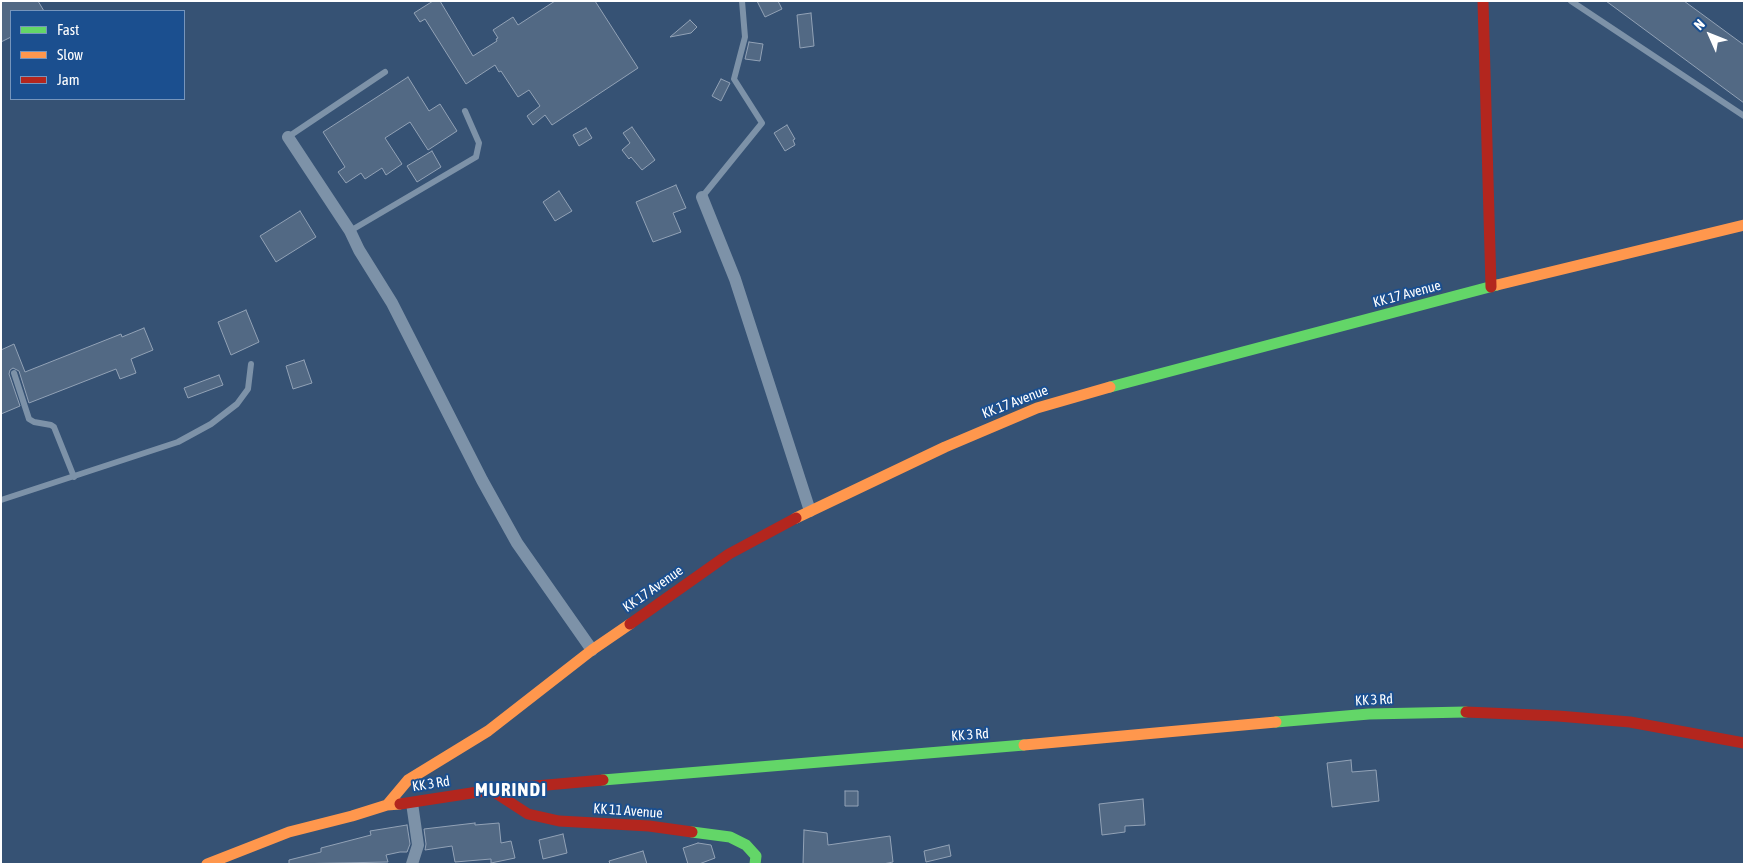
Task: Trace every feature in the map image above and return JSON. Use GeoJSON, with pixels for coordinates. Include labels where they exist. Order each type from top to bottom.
{"type":"FeatureCollection","features":[{"type":"Feature","properties":{"kind":"main road"},"geometry":{"type":"LineString","coordinates":[[1483,1],[1491,287]]}},
{"type":"Feature","properties":{"kind":"main road","name":"KK 17 Avenue"},"geometry":{"type":"LineString","coordinates":[[387,804],[408,780],[488,731],[592,650],[729,554],[810,510],[945,446],[1037,408],[1138,379],[1491,287],[1744,225]]}},
{"type":"Feature","properties":{"kind":"main road","name":"KK 3 Rd"},"geometry":{"type":"LineString","coordinates":[[208,864],[289,832],[352,816],[387,804],[412,803],[491,790],[1369,714],[1470,712],[1558,716],[1630,722],[1744,743]]}},
{"type":"Feature","properties":{"kind":"main road","name":"KK 11 Avenue"},"geometry":{"type":"LineString","coordinates":[[491,790],[528,814],[559,821],[649,826],[730,837],[746,845],[756,856],[755,864]]}},
{"type":"Feature","properties":{"kind":"street"},"geometry":{"type":"LineString","coordinates":[[288,137],[350,231],[358,250],[392,303],[482,480],[517,543],[592,650]]}},
{"type":"Feature","properties":{"kind":"street"},"geometry":{"type":"LineString","coordinates":[[702,197],[735,279],[810,510]]}},
{"type":"Feature","properties":{"kind":"street"},"geometry":{"type":"LineString","coordinates":[[412,803],[418,846],[412,864]]}},
{"type":"Feature","properties":{"kind":"lane"},"geometry":{"type":"LineString","coordinates":[[702,197],[762,122],[734,79],[745,37],[742,1]]}},
{"type":"Feature","properties":{"kind":"lane"},"geometry":{"type":"LineString","coordinates":[[1571,1],[1744,116]]}},
{"type":"Feature","properties":{"kind":"lane"},"geometry":{"type":"LineString","coordinates":[[288,137],[385,72]]}},
{"type":"Feature","properties":{"kind":"lane"},"geometry":{"type":"LineString","coordinates":[[350,231],[476,157],[480,143],[465,111]]}},
{"type":"Feature","properties":{"kind":"lane"},"geometry":{"type":"LineString","coordinates":[[1,500],[178,442],[211,424],[237,404],[248,389],[251,364]]}},
{"type":"Feature","properties":{"kind":"lane"},"geometry":{"type":"LineString","coordinates":[[14,374],[29,419],[54,427],[74,476]]}},
{"type":"Feature","properties":{"kind":"building"},"geometry":{"type":"Polygon","coordinates":[[[1,1],[38,1],[43,10],[10,10],[10,38],[1,42],[1,1]]]}},
{"type":"Feature","properties":{"kind":"building"},"geometry":{"type":"Polygon","coordinates":[[[433,1],[440,1],[473,56],[497,41],[496,39],[498,38],[493,30],[513,17],[518,25],[555,1],[595,1],[638,68],[552,125],[545,115],[533,125],[527,116],[540,106],[529,90],[518,97],[495,65],[466,84],[425,19],[420,22],[414,13],[433,1]]]}},
{"type":"Feature","properties":{"kind":"building"},"geometry":{"type":"Polygon","coordinates":[[[757,1],[778,1],[782,9],[765,17],[757,1]]]}},
{"type":"Feature","properties":{"kind":"building"},"geometry":{"type":"Polygon","coordinates":[[[1606,1],[1684,1],[1744,45],[1744,103],[1606,1]]]}},
{"type":"Feature","properties":{"kind":"building"},"geometry":{"type":"Polygon","coordinates":[[[811,13],[814,46],[800,48],[797,15],[811,13]]]}},
{"type":"Feature","properties":{"kind":"building"},"geometry":{"type":"Polygon","coordinates":[[[690,20],[697,27],[691,33],[670,37],[690,20]]]}},
{"type":"Feature","properties":{"kind":"building"},"geometry":{"type":"Polygon","coordinates":[[[749,42],[763,44],[760,61],[745,59],[749,42]]]}},
{"type":"Feature","properties":{"kind":"building"},"geometry":{"type":"Polygon","coordinates":[[[408,77],[429,111],[440,104],[457,131],[428,150],[410,122],[385,138],[402,164],[386,175],[382,168],[365,179],[361,173],[346,183],[338,172],[345,167],[323,132],[408,77]]]}},
{"type":"Feature","properties":{"kind":"building"},"geometry":{"type":"Polygon","coordinates":[[[721,79],[730,83],[721,101],[712,96],[721,79]]]}},
{"type":"Feature","properties":{"kind":"building"},"geometry":{"type":"Polygon","coordinates":[[[787,125],[795,139],[793,140],[795,145],[785,151],[774,133],[787,125]]]}},
{"type":"Feature","properties":{"kind":"building"},"geometry":{"type":"Polygon","coordinates":[[[632,127],[655,160],[642,170],[622,150],[630,143],[623,133],[632,127]]]}},
{"type":"Feature","properties":{"kind":"building"},"geometry":{"type":"Polygon","coordinates":[[[586,128],[592,138],[579,146],[573,135],[586,128]]]}},
{"type":"Feature","properties":{"kind":"building"},"geometry":{"type":"Polygon","coordinates":[[[432,151],[441,167],[417,182],[407,166],[432,151]]]}},
{"type":"Feature","properties":{"kind":"building"},"geometry":{"type":"Polygon","coordinates":[[[676,185],[686,208],[673,213],[681,232],[653,242],[636,202],[676,185]]]}},
{"type":"Feature","properties":{"kind":"building"},"geometry":{"type":"Polygon","coordinates":[[[559,191],[572,211],[555,221],[543,202],[559,191]]]}},
{"type":"Feature","properties":{"kind":"building"},"geometry":{"type":"Polygon","coordinates":[[[300,211],[316,237],[276,262],[260,236],[300,211]]]}},
{"type":"Feature","properties":{"kind":"building"},"geometry":{"type":"Polygon","coordinates":[[[246,310],[259,342],[231,355],[218,322],[246,310]]]}},
{"type":"Feature","properties":{"kind":"building"},"geometry":{"type":"Polygon","coordinates":[[[144,328],[153,350],[131,359],[136,373],[120,379],[116,369],[29,403],[19,371],[13,368],[9,374],[20,406],[1,414],[1,350],[14,344],[25,372],[121,334],[122,337],[144,328]]]}},
{"type":"Feature","properties":{"kind":"building"},"geometry":{"type":"Polygon","coordinates":[[[304,360],[312,383],[293,389],[286,366],[304,360]]]}},
{"type":"Feature","properties":{"kind":"building"},"geometry":{"type":"Polygon","coordinates":[[[219,375],[223,385],[188,398],[184,388],[219,375]]]}},
{"type":"Feature","properties":{"kind":"building"},"geometry":{"type":"Polygon","coordinates":[[[1351,760],[1352,772],[1376,770],[1379,801],[1332,807],[1327,763],[1351,760]]]}},
{"type":"Feature","properties":{"kind":"building"},"geometry":{"type":"Polygon","coordinates":[[[845,791],[858,791],[858,806],[845,806],[845,791]]]}},
{"type":"Feature","properties":{"kind":"building"},"geometry":{"type":"Polygon","coordinates":[[[1143,799],[1145,825],[1125,826],[1125,832],[1102,835],[1099,804],[1143,799]]]}},
{"type":"Feature","properties":{"kind":"building"},"geometry":{"type":"Polygon","coordinates":[[[475,823],[475,825],[499,823],[501,843],[511,841],[515,858],[491,863],[491,859],[455,862],[452,846],[425,850],[424,829],[475,823]]]}},
{"type":"Feature","properties":{"kind":"building"},"geometry":{"type":"Polygon","coordinates":[[[407,825],[410,844],[407,852],[386,855],[388,862],[289,864],[289,860],[321,852],[321,848],[371,835],[370,831],[407,825]]]}},
{"type":"Feature","properties":{"kind":"building"},"geometry":{"type":"Polygon","coordinates":[[[804,830],[827,833],[828,845],[890,836],[893,862],[883,864],[803,864],[804,830]]]}},
{"type":"Feature","properties":{"kind":"building"},"geometry":{"type":"Polygon","coordinates":[[[563,834],[567,853],[543,859],[539,840],[563,834]]]}},
{"type":"Feature","properties":{"kind":"building"},"geometry":{"type":"Polygon","coordinates":[[[698,843],[711,845],[715,858],[699,864],[688,864],[683,848],[698,843]]]}},
{"type":"Feature","properties":{"kind":"building"},"geometry":{"type":"Polygon","coordinates":[[[949,845],[951,856],[926,862],[924,851],[949,845]]]}},
{"type":"Feature","properties":{"kind":"building"},"geometry":{"type":"Polygon","coordinates":[[[643,851],[647,864],[610,864],[609,861],[643,851]]]}},
{"type":"Feature","properties":{"kind":"traffic: fast"},"geometry":{"type":"LineString","coordinates":[[1110,387],[1497,285]]}},
{"type":"Feature","properties":{"kind":"traffic: fast"},"geometry":{"type":"LineString","coordinates":[[1276,722],[1369,714],[1466,712]]}},
{"type":"Feature","properties":{"kind":"traffic: fast"},"geometry":{"type":"LineString","coordinates":[[603,780],[1024,745]]}},
{"type":"Feature","properties":{"kind":"traffic: fast"},"geometry":{"type":"LineString","coordinates":[[692,832],[730,837],[746,845],[756,856],[755,864]]}},
{"type":"Feature","properties":{"kind":"traffic: slow"},"geometry":{"type":"LineString","coordinates":[[1497,285],[1744,225]]}},
{"type":"Feature","properties":{"kind":"traffic: slow"},"geometry":{"type":"LineString","coordinates":[[796,518],[945,447],[1037,408],[1110,387]]}},
{"type":"Feature","properties":{"kind":"traffic: slow"},"geometry":{"type":"LineString","coordinates":[[387,805],[408,780],[488,731],[592,650],[630,624]]}},
{"type":"Feature","properties":{"kind":"traffic: slow"},"geometry":{"type":"LineString","coordinates":[[1024,745],[1276,722]]}},
{"type":"Feature","properties":{"kind":"traffic: slow"},"geometry":{"type":"LineString","coordinates":[[207,864],[289,832],[387,805],[400,804]]}},
{"type":"Feature","properties":{"kind":"traffic: jam"},"geometry":{"type":"LineString","coordinates":[[1483,1],[1491,287]]}},
{"type":"Feature","properties":{"kind":"traffic: jam"},"geometry":{"type":"LineString","coordinates":[[630,624],[729,554],[796,518]]}},
{"type":"Feature","properties":{"kind":"traffic: jam"},"geometry":{"type":"LineString","coordinates":[[1466,712],[1558,716],[1630,722],[1744,743]]}},
{"type":"Feature","properties":{"kind":"traffic: jam"},"geometry":{"type":"LineString","coordinates":[[400,804],[491,790],[603,780]]}},
{"type":"Feature","properties":{"kind":"traffic: jam"},"geometry":{"type":"LineString","coordinates":[[491,790],[528,814],[559,821],[649,826],[692,832]]}},
{"type":"Feature","properties":{"kind":"district","name":"MURINDI"},"geometry":{"type":"Point","coordinates":[511,790]}}]}
